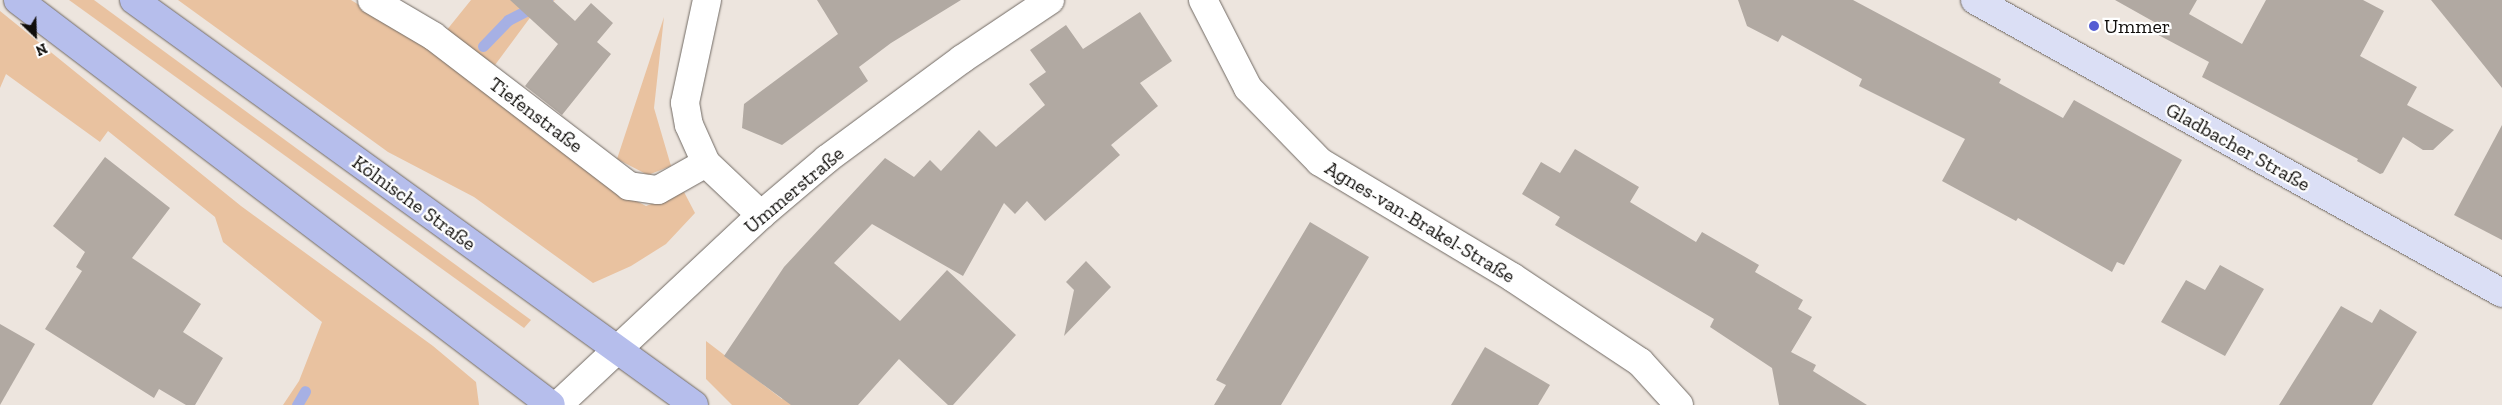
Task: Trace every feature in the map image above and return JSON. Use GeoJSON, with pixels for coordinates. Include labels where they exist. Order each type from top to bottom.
{"type":"FeatureCollection","features":[{"type":"Feature","properties":{"kind":"main road"},"geometry":{"type":"LineString","coordinates":[[18,0],[551,405]]}},
{"type":"Feature","properties":{"kind":"main road","name":"Kölnische Straße"},"geometry":{"type":"LineString","coordinates":[[134,0],[694,405]]}},
{"type":"Feature","properties":{"kind":"main road","name":"Gladbacher Straße"},"geometry":{"type":"LineString","coordinates":[[1975,0],[2502,293]]}},
{"type":"Feature","properties":{"kind":"street","name":"Tiefenstraße"},"geometry":{"type":"LineString","coordinates":[[372,0],[433,36],[629,186],[658,190],[706,163]]}},
{"type":"Feature","properties":{"kind":"street"},"geometry":{"type":"LineString","coordinates":[[707,0],[685,103],[689,125],[706,163],[761,215]]}},
{"type":"Feature","properties":{"kind":"street","name":"Ummerstraße"},"geometry":{"type":"LineString","coordinates":[[558,405],[619,352],[761,215],[835,153],[962,59],[1050,0]]}},
{"type":"Feature","properties":{"kind":"street","name":"Agnes-van-Brakel-Straße"},"geometry":{"type":"LineString","coordinates":[[1203,0],[1248,88],[1320,162],[1512,278],[1640,362],[1679,405]]}},
{"type":"Feature","properties":{"kind":"shaded area"},"geometry":{"type":"Polygon","coordinates":[[[69,0],[94,0],[531,320],[524,328],[69,0]]]}},
{"type":"Feature","properties":{"kind":"shaded area"},"geometry":{"type":"Polygon","coordinates":[[[178,0],[351,0],[434,51],[602,183],[646,206],[684,192],[695,213],[666,244],[631,266],[593,283],[474,197],[388,152],[178,0]]]}},
{"type":"Feature","properties":{"kind":"shaded area"},"geometry":{"type":"Polygon","coordinates":[[[471,0],[555,0],[532,15],[495,65],[446,31],[471,0]]]}},
{"type":"Feature","properties":{"kind":"shaded area"},"geometry":{"type":"Polygon","coordinates":[[[0,11],[241,206],[433,346],[476,382],[479,405],[283,405],[299,381],[322,322],[223,242],[215,217],[108,131],[100,142],[6,74],[0,88],[0,11]]]}},
{"type":"Feature","properties":{"kind":"shaded area"},"geometry":{"type":"Polygon","coordinates":[[[664,17],[654,108],[671,166],[648,175],[617,159],[664,17]]]}},
{"type":"Feature","properties":{"kind":"shaded area"},"geometry":{"type":"Polygon","coordinates":[[[706,341],[782,399],[789,390],[809,405],[732,405],[706,379],[706,341]]]}},
{"type":"Feature","properties":{"kind":"building"},"geometry":{"type":"Polygon","coordinates":[[[510,0],[552,0],[575,21],[591,3],[613,23],[597,42],[611,54],[562,115],[525,86],[558,44],[510,0]]]}},
{"type":"Feature","properties":{"kind":"building"},"geometry":{"type":"Polygon","coordinates":[[[817,0],[961,0],[891,43],[859,67],[868,81],[782,145],[742,128],[744,104],[838,34],[817,0]]]}},
{"type":"Feature","properties":{"kind":"building"},"geometry":{"type":"Polygon","coordinates":[[[1738,0],[1853,0],[2001,79],[1999,83],[2063,118],[2074,100],[2182,160],[2124,265],[2117,262],[2112,272],[2018,218],[2016,221],[1942,181],[1965,139],[1859,86],[1862,79],[1782,35],[1778,42],[1747,26],[1738,0]]]}},
{"type":"Feature","properties":{"kind":"building"},"geometry":{"type":"Polygon","coordinates":[[[2115,0],[2197,0],[2189,14],[2242,44],[2266,0],[2363,0],[2384,11],[2360,56],[2417,87],[2407,105],[2454,130],[2433,150],[2423,150],[2403,137],[2383,173],[2380,174],[2357,161],[2358,159],[2202,77],[2209,62],[2151,31],[2156,23],[2115,0]]]}},
{"type":"Feature","properties":{"kind":"building"},"geometry":{"type":"Polygon","coordinates":[[[2431,0],[2502,0],[2502,88],[2457,32],[2431,0]]]}},
{"type":"Feature","properties":{"kind":"building"},"geometry":{"type":"Polygon","coordinates":[[[1140,12],[1172,61],[1140,83],[1158,106],[1111,145],[1120,155],[1045,221],[1027,201],[1015,214],[1004,203],[963,276],[872,224],[834,263],[900,321],[947,270],[1016,335],[953,405],[948,405],[899,359],[858,405],[791,405],[724,356],[784,267],[885,158],[914,177],[930,160],[941,171],[979,130],[996,147],[1045,105],[1029,84],[1046,72],[1030,50],[1066,25],[1083,49],[1140,12]]]}},
{"type":"Feature","properties":{"kind":"building"},"geometry":{"type":"Polygon","coordinates":[[[2502,125],[2502,240],[2454,215],[2502,125]]]}},
{"type":"Feature","properties":{"kind":"building"},"geometry":{"type":"Polygon","coordinates":[[[1575,149],[1639,187],[1630,202],[1696,242],[1702,232],[1759,265],[1755,272],[1803,300],[1798,309],[1812,317],[1791,352],[1816,365],[1813,371],[1867,405],[1779,405],[1772,368],[1710,327],[1714,319],[1555,225],[1560,217],[1522,194],[1541,162],[1560,173],[1575,149]]]}},
{"type":"Feature","properties":{"kind":"building"},"geometry":{"type":"Polygon","coordinates":[[[105,157],[170,208],[132,258],[201,304],[183,332],[223,358],[195,405],[186,405],[159,389],[154,398],[45,329],[82,271],[76,267],[85,252],[53,226],[105,157]]]}},
{"type":"Feature","properties":{"kind":"building"},"geometry":{"type":"Polygon","coordinates":[[[1310,222],[1369,257],[1281,405],[1214,405],[1226,385],[1216,380],[1310,222]]]}},
{"type":"Feature","properties":{"kind":"building"},"geometry":{"type":"Polygon","coordinates":[[[1086,261],[1111,287],[1064,336],[1074,290],[1066,282],[1086,261]]]}},
{"type":"Feature","properties":{"kind":"building"},"geometry":{"type":"Polygon","coordinates":[[[2220,265],[2264,289],[2225,356],[2161,322],[2186,280],[2205,290],[2220,265]]]}},
{"type":"Feature","properties":{"kind":"building"},"geometry":{"type":"Polygon","coordinates":[[[2341,306],[2372,323],[2380,309],[2417,332],[2372,405],[2279,405],[2341,306]]]}},
{"type":"Feature","properties":{"kind":"building"},"geometry":{"type":"Polygon","coordinates":[[[0,324],[35,344],[0,405],[0,324]]]}},
{"type":"Feature","properties":{"kind":"building"},"geometry":{"type":"Polygon","coordinates":[[[1485,347],[1550,385],[1538,405],[1451,405],[1485,347]]]}},
{"type":"Feature","properties":{"kind":"waterway"},"geometry":{"type":"LineString","coordinates":[[483,46],[508,20],[547,0]]}},
{"type":"Feature","properties":{"kind":"waterway"},"geometry":{"type":"LineString","coordinates":[[297,405],[305,391]]}},
{"type":"Feature","properties":{"kind":"place","name":"Ummer"},"geometry":{"type":"Point","coordinates":[2094,26]}}]}
